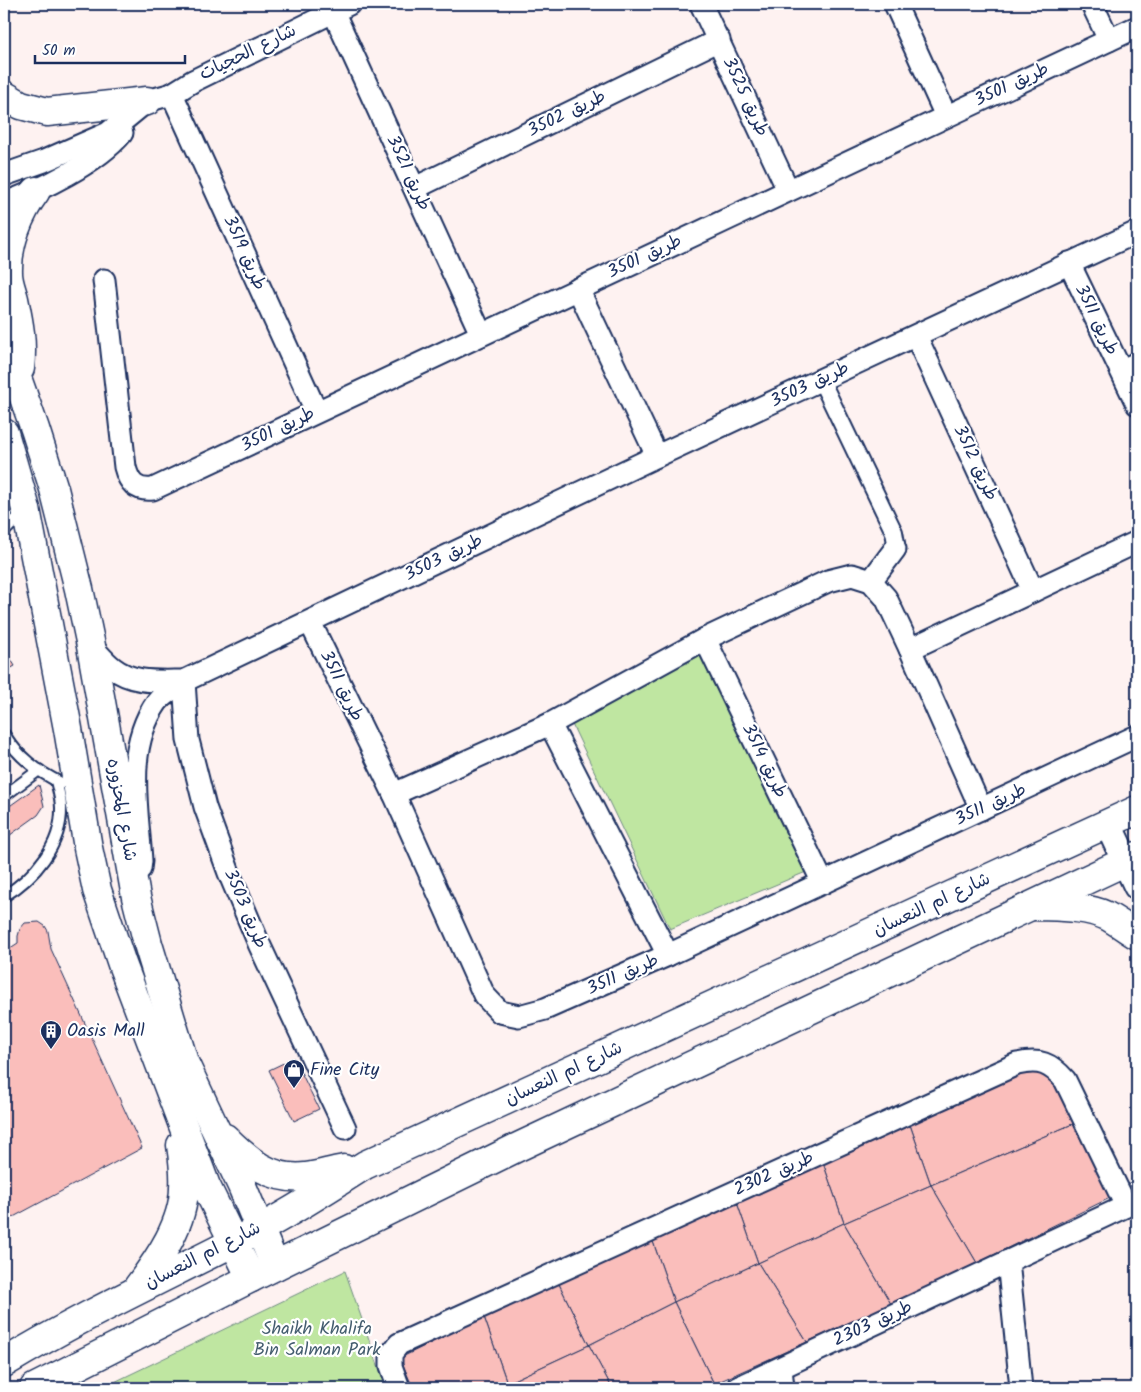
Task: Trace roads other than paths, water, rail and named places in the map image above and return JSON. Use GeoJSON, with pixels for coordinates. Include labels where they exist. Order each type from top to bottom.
{"type":"FeatureCollection","features":[{"type":"Feature","properties":{"kind":"main road"},"geometry":{"type":"LineString","coordinates":[[4,95],[21,105],[47,112],[159,98]]}},
{"type":"Feature","properties":{"kind":"main road"},"geometry":{"type":"LineString","coordinates":[[17,381],[23,349],[8,274],[9,254],[14,232],[24,207],[36,191]]}},
{"type":"Feature","properties":{"kind":"main road","name":"شارع المحزوره"},"geometry":{"type":"LineString","coordinates":[[4,341],[54,489],[91,646],[136,897],[148,944],[184,1062],[242,1186],[258,1229],[275,1266]]}},
{"type":"Feature","properties":{"kind":"main road"},"geometry":{"type":"LineString","coordinates":[[4,433],[26,509],[68,729],[67,786],[97,890],[122,964],[206,1186],[251,1278]]}},
{"type":"Feature","properties":{"kind":"main road","name":"شارع ام النعسان"},"geometry":{"type":"LineString","coordinates":[[4,1363],[33,1345],[134,1291],[258,1229],[365,1165],[1137,810]]}},
{"type":"Feature","properties":{"kind":"main road"},"geometry":{"type":"LineString","coordinates":[[34,1388],[275,1266],[516,1148],[1132,859]]}},
{"type":"Feature","properties":{"kind":"main road"},"geometry":{"type":"LineString","coordinates":[[1031,906],[1090,910],[1107,916],[1137,935]]}},
{"type":"Feature","properties":{"kind":"main road"},"geometry":{"type":"LineString","coordinates":[[134,1291],[163,1250],[177,1223],[185,1188],[177,1108]]}},
{"type":"Feature","properties":{"kind":"main road"},"geometry":{"type":"LineString","coordinates":[[214,1127],[247,1160],[281,1176],[291,1178],[308,1177],[324,1172],[365,1165]]}},
{"type":"Feature","properties":{"kind":"street","name":"طريق 3525"},"geometry":{"type":"LineString","coordinates":[[702,4],[788,190]]}},
{"type":"Feature","properties":{"kind":"street"},"geometry":{"type":"LineString","coordinates":[[894,4],[946,116]]}},
{"type":"Feature","properties":{"kind":"street"},"geometry":{"type":"LineString","coordinates":[[1092,4],[1109,40]]}},
{"type":"Feature","properties":{"kind":"street","name":"شارع الحجيات"},"geometry":{"type":"LineString","coordinates":[[4,175],[44,161],[108,133],[159,98],[341,8]]}},
{"type":"Feature","properties":{"kind":"street","name":"طريق 3521"},"geometry":{"type":"LineString","coordinates":[[341,8],[415,188],[481,334]]}},
{"type":"Feature","properties":{"kind":"street","name":"طريق 3501"},"geometry":{"type":"LineString","coordinates":[[104,280],[126,472],[131,484],[139,489],[153,489],[1137,27]]}},
{"type":"Feature","properties":{"kind":"street","name":"طريق 3502"},"geometry":{"type":"LineString","coordinates":[[415,188],[719,40]]}},
{"type":"Feature","properties":{"kind":"street","name":"شارع الحجيات"},"geometry":{"type":"LineString","coordinates":[[4,203],[36,191],[97,156],[159,98]]}},
{"type":"Feature","properties":{"kind":"street","name":"طريق 3519"},"geometry":{"type":"LineString","coordinates":[[159,98],[316,411]]}},
{"type":"Feature","properties":{"kind":"street","name":"طريق 3503"},"geometry":{"type":"LineString","coordinates":[[345,1128],[229,873],[205,807],[188,740],[184,681],[657,456],[1137,232]]}},
{"type":"Feature","properties":{"kind":"street","name":"طريق 3511"},"geometry":{"type":"LineString","coordinates":[[1069,263],[1137,404]]}},
{"type":"Feature","properties":{"kind":"street"},"geometry":{"type":"LineString","coordinates":[[578,289],[657,456]]}},
{"type":"Feature","properties":{"kind":"street","name":"طريق 3512"},"geometry":{"type":"LineString","coordinates":[[916,336],[1033,591]]}},
{"type":"Feature","properties":{"kind":"street"},"geometry":{"type":"LineString","coordinates":[[821,380],[896,537],[895,549],[871,581]]}},
{"type":"Feature","properties":{"kind":"street"},"geometry":{"type":"LineString","coordinates":[[910,648],[1137,542]]}},
{"type":"Feature","properties":{"kind":"street"},"geometry":{"type":"LineString","coordinates":[[394,794],[550,724],[705,639],[828,581],[852,575],[871,581],[886,598],[981,809]]}},
{"type":"Feature","properties":{"kind":"street","name":"طريق 3511"},"geometry":{"type":"LineString","coordinates":[[310,622],[394,794],[484,995],[500,1012],[519,1016],[545,1009],[668,955],[1137,736]]}},
{"type":"Feature","properties":{"kind":"street","name":"طريق 3514"},"geometry":{"type":"LineString","coordinates":[[705,639],[822,883]]}},
{"type":"Feature","properties":{"kind":"street"},"geometry":{"type":"LineString","coordinates":[[91,646],[113,668],[124,675],[145,681],[184,681]]}},
{"type":"Feature","properties":{"kind":"street"},"geometry":{"type":"LineString","coordinates":[[136,897],[141,861],[135,771],[138,744],[145,723],[158,701],[184,681]]}},
{"type":"Feature","properties":{"kind":"street"},"geometry":{"type":"LineString","coordinates":[[145,723],[155,716],[170,715],[182,725],[188,740]]}},
{"type":"Feature","properties":{"kind":"street"},"geometry":{"type":"LineString","coordinates":[[550,724],[668,955]]}},
{"type":"Feature","properties":{"kind":"street"},"geometry":{"type":"LineString","coordinates":[[1108,824],[1132,859],[1137,886]]}},
{"type":"Feature","properties":{"kind":"street","name":"طريق 2302"},"geometry":{"type":"LineString","coordinates":[[399,1388],[391,1366],[391,1354],[399,1344],[1017,1064],[1031,1061],[1044,1063],[1056,1070],[1065,1080],[1132,1203]]}},
{"type":"Feature","properties":{"kind":"street","name":"طريق 2303"},"geometry":{"type":"LineString","coordinates":[[737,1388],[782,1378],[1008,1261],[1132,1203]]}},
{"type":"Feature","properties":{"kind":"street"},"geometry":{"type":"LineString","coordinates":[[1008,1261],[1021,1388]]}},
{"type":"Feature","properties":{"kind":"lane"},"geometry":{"type":"LineString","coordinates":[[1118,366],[1137,356]]}},
{"type":"Feature","properties":{"kind":"lane"},"geometry":{"type":"LineString","coordinates":[[4,532],[26,509]]}},
{"type":"Feature","properties":{"kind":"lane"},"geometry":{"type":"LineString","coordinates":[[4,734],[19,755],[39,770],[67,786],[57,838],[40,865],[17,888],[4,896]]}},
{"type":"Feature","properties":{"kind":"lane"},"geometry":{"type":"LineString","coordinates":[[4,796],[39,770]]}},
{"type":"Feature","properties":{"kind":"place","name":"Oasis Mall"},"geometry":{"type":"Point","coordinates":[51,1050]}},
{"type":"Feature","properties":{"kind":"place","name":"Fine City"},"geometry":{"type":"Point","coordinates":[294,1089]}},
{"type":"Feature","properties":{"kind":"park label","name":"Shaikh Khalifa Bin Salman Park"},"geometry":{"type":"Point","coordinates":[317,1339]}}]}
